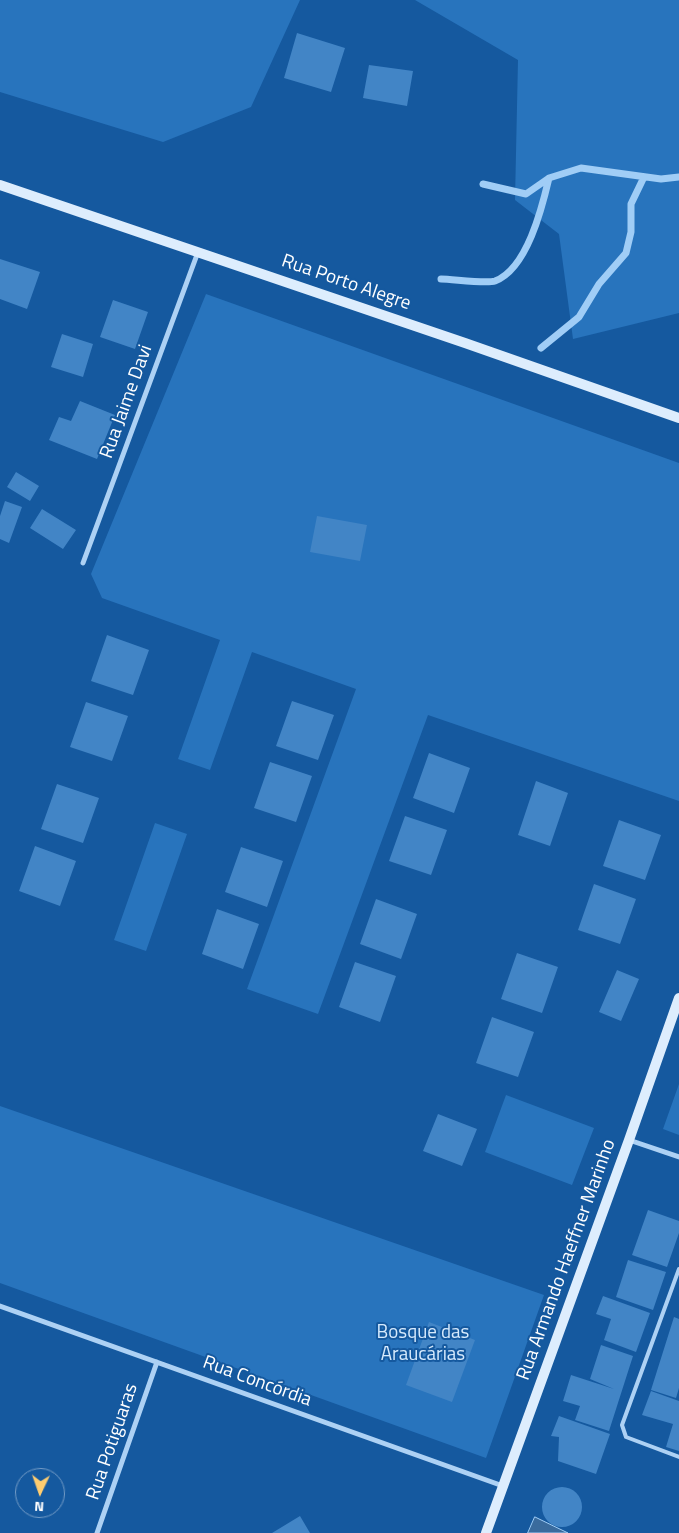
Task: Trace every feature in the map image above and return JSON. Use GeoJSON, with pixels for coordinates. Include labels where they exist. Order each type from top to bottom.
{"type":"FeatureCollection","features":[{"type":"Feature","properties":{"kind":"street","name":"Rua Porto Alegre"},"geometry":{"type":"LineString","coordinates":[[0,185],[198,251],[679,418]]}},
{"type":"Feature","properties":{"kind":"street","name":"Rua Jaime Davi"},"geometry":{"type":"LineString","coordinates":[[83,563],[198,251]]}},
{"type":"Feature","properties":{"kind":"street","name":"Rua Armando Haeffner Marinho"},"geometry":{"type":"LineString","coordinates":[[486,1533],[679,998]]}},
{"type":"Feature","properties":{"kind":"street"},"geometry":{"type":"LineString","coordinates":[[629,1140],[679,1157]]}},
{"type":"Feature","properties":{"kind":"street","name":"Rua Concórdia"},"geometry":{"type":"LineString","coordinates":[[0,1306],[504,1487]]}},
{"type":"Feature","properties":{"kind":"street","name":"Rua Potiguaras"},"geometry":{"type":"LineString","coordinates":[[98,1533],[157,1362]]}},
{"type":"Feature","properties":{"kind":"lane"},"geometry":{"type":"LineString","coordinates":[[679,1269],[622,1425],[626,1437],[679,1456]]}},
{"type":"Feature","properties":{"kind":"green space"},"geometry":{"type":"Polygon","coordinates":[[[0,0],[300,0],[251,107],[163,142],[0,92],[0,0]]]}},
{"type":"Feature","properties":{"kind":"green space"},"geometry":{"type":"Polygon","coordinates":[[[415,0],[679,0],[679,313],[573,339],[559,234],[515,200],[518,60],[415,0]]]}},
{"type":"Feature","properties":{"kind":"green space"},"geometry":{"type":"Polygon","coordinates":[[[206,294],[679,463],[679,801],[428,715],[318,1014],[247,989],[356,689],[252,652],[210,770],[178,759],[220,640],[102,598],[91,574],[206,294]]]}},
{"type":"Feature","properties":{"kind":"green space"},"geometry":{"type":"Polygon","coordinates":[[[155,823],[187,834],[146,951],[114,940],[155,823]]]}},
{"type":"Feature","properties":{"kind":"green space"},"geometry":{"type":"Polygon","coordinates":[[[679,1084],[679,1135],[663,1129],[679,1084]]]}},
{"type":"Feature","properties":{"kind":"green space"},"geometry":{"type":"Polygon","coordinates":[[[506,1095],[594,1128],[572,1185],[485,1152],[506,1095]]]}},
{"type":"Feature","properties":{"kind":"green space","name":"Bosque das Araucárias"},"geometry":{"type":"Polygon","coordinates":[[[0,1106],[544,1295],[486,1458],[0,1283],[0,1106]]]}},
{"type":"Feature","properties":{"kind":"shaded area"},"geometry":{"type":"Polygon","coordinates":[[[535,1517],[568,1533],[528,1533],[535,1517]]]}},
{"type":"Feature","properties":{"kind":"building"},"geometry":{"type":"Polygon","coordinates":[[[297,33],[345,48],[331,92],[284,78],[297,33]]]}},
{"type":"Feature","properties":{"kind":"building"},"geometry":{"type":"Polygon","coordinates":[[[369,65],[413,71],[407,106],[363,98],[369,65]]]}},
{"type":"Feature","properties":{"kind":"building"},"geometry":{"type":"Polygon","coordinates":[[[0,259],[40,272],[27,309],[0,299],[0,259]]]}},
{"type":"Feature","properties":{"kind":"building"},"geometry":{"type":"Polygon","coordinates":[[[113,300],[148,312],[135,349],[100,337],[113,300]]]}},
{"type":"Feature","properties":{"kind":"building"},"geometry":{"type":"Polygon","coordinates":[[[62,334],[93,344],[83,377],[51,367],[62,334]]]}},
{"type":"Feature","properties":{"kind":"building"},"geometry":{"type":"Polygon","coordinates":[[[80,401],[115,415],[97,459],[49,440],[59,417],[71,421],[80,401]]]}},
{"type":"Feature","properties":{"kind":"building"},"geometry":{"type":"Polygon","coordinates":[[[16,472],[39,486],[30,501],[7,487],[16,472]]]}},
{"type":"Feature","properties":{"kind":"building"},"geometry":{"type":"Polygon","coordinates":[[[5,501],[22,507],[9,543],[0,539],[0,516],[5,501]]]}},
{"type":"Feature","properties":{"kind":"building"},"geometry":{"type":"Polygon","coordinates":[[[42,509],[76,530],[63,549],[30,528],[42,509]]]}},
{"type":"Feature","properties":{"kind":"building"},"geometry":{"type":"Polygon","coordinates":[[[317,516],[367,525],[360,561],[310,552],[317,516]]]}},
{"type":"Feature","properties":{"kind":"building"},"geometry":{"type":"Polygon","coordinates":[[[107,635],[149,650],[133,695],[91,681],[107,635]]]}},
{"type":"Feature","properties":{"kind":"building"},"geometry":{"type":"Polygon","coordinates":[[[292,701],[334,715],[318,760],[276,746],[292,701]]]}},
{"type":"Feature","properties":{"kind":"building"},"geometry":{"type":"Polygon","coordinates":[[[86,702],[128,716],[112,761],[70,747],[86,702]]]}},
{"type":"Feature","properties":{"kind":"building"},"geometry":{"type":"Polygon","coordinates":[[[429,753],[470,768],[454,813],[413,798],[429,753]]]}},
{"type":"Feature","properties":{"kind":"building"},"geometry":{"type":"Polygon","coordinates":[[[270,762],[312,776],[296,822],[254,808],[270,762]]]}},
{"type":"Feature","properties":{"kind":"building"},"geometry":{"type":"Polygon","coordinates":[[[536,781],[568,793],[550,846],[518,835],[536,781]]]}},
{"type":"Feature","properties":{"kind":"building"},"geometry":{"type":"Polygon","coordinates":[[[57,784],[99,798],[83,843],[41,829],[57,784]]]}},
{"type":"Feature","properties":{"kind":"building"},"geometry":{"type":"Polygon","coordinates":[[[405,816],[447,830],[431,875],[389,861],[405,816]]]}},
{"type":"Feature","properties":{"kind":"building"},"geometry":{"type":"Polygon","coordinates":[[[619,820],[661,835],[645,880],[603,866],[619,820]]]}},
{"type":"Feature","properties":{"kind":"building"},"geometry":{"type":"Polygon","coordinates":[[[35,846],[76,861],[60,906],[19,891],[35,846]]]}},
{"type":"Feature","properties":{"kind":"building"},"geometry":{"type":"Polygon","coordinates":[[[241,847],[283,861],[267,907],[225,892],[241,847]]]}},
{"type":"Feature","properties":{"kind":"building"},"geometry":{"type":"Polygon","coordinates":[[[594,884],[636,899],[620,944],[578,930],[594,884]]]}},
{"type":"Feature","properties":{"kind":"building"},"geometry":{"type":"Polygon","coordinates":[[[376,899],[417,914],[401,959],[360,944],[376,899]]]}},
{"type":"Feature","properties":{"kind":"building"},"geometry":{"type":"Polygon","coordinates":[[[217,909],[259,924],[243,969],[202,954],[217,909]]]}},
{"type":"Feature","properties":{"kind":"building"},"geometry":{"type":"Polygon","coordinates":[[[517,953],[558,967],[542,1013],[501,999],[517,953]]]}},
{"type":"Feature","properties":{"kind":"building"},"geometry":{"type":"Polygon","coordinates":[[[355,962],[396,976],[380,1022],[339,1007],[355,962]]]}},
{"type":"Feature","properties":{"kind":"building"},"geometry":{"type":"Polygon","coordinates":[[[617,970],[639,979],[621,1021],[599,1012],[617,970]]]}},
{"type":"Feature","properties":{"kind":"building"},"geometry":{"type":"Polygon","coordinates":[[[492,1017],[534,1032],[518,1077],[476,1063],[492,1017]]]}},
{"type":"Feature","properties":{"kind":"building"},"geometry":{"type":"Polygon","coordinates":[[[438,1114],[477,1129],[462,1166],[423,1151],[438,1114]]]}},
{"type":"Feature","properties":{"kind":"building"},"geometry":{"type":"Polygon","coordinates":[[[648,1210],[679,1221],[679,1233],[667,1267],[632,1255],[648,1210]]]}},
{"type":"Feature","properties":{"kind":"building"},"geometry":{"type":"Polygon","coordinates":[[[628,1260],[666,1272],[653,1310],[616,1297],[628,1260]]]}},
{"type":"Feature","properties":{"kind":"building"},"geometry":{"type":"Polygon","coordinates":[[[603,1296],[650,1313],[636,1352],[604,1340],[611,1319],[596,1314],[603,1296]]]}},
{"type":"Feature","properties":{"kind":"building"},"geometry":{"type":"Polygon","coordinates":[[[674,1317],[679,1319],[679,1388],[676,1398],[651,1390],[674,1317]]]}},
{"type":"Feature","properties":{"kind":"building"},"geometry":{"type":"Polygon","coordinates":[[[429,1322],[475,1340],[452,1402],[406,1385],[429,1322]]]}},
{"type":"Feature","properties":{"kind":"building"},"geometry":{"type":"Polygon","coordinates":[[[601,1345],[633,1356],[609,1431],[575,1420],[580,1406],[563,1401],[571,1375],[614,1389],[590,1379],[601,1345]]]}},
{"type":"Feature","properties":{"kind":"building"},"geometry":{"type":"Polygon","coordinates":[[[651,1391],[679,1401],[679,1451],[666,1447],[673,1424],[642,1415],[651,1391]]]}},
{"type":"Feature","properties":{"kind":"building"},"geometry":{"type":"Polygon","coordinates":[[[559,1416],[610,1434],[596,1474],[558,1461],[559,1437],[551,1436],[559,1416]]]}},
{"type":"Feature","properties":{"kind":"building"},"geometry":{"type":"Polygon","coordinates":[[[566,1487],[573,1490],[579,1496],[582,1507],[581,1515],[573,1524],[566,1527],[558,1527],[551,1524],[543,1515],[542,1503],[545,1496],[554,1488],[566,1487]]]}},
{"type":"Feature","properties":{"kind":"building"},"geometry":{"type":"Polygon","coordinates":[[[300,1516],[310,1533],[272,1533],[300,1516]]]}},
{"type":"Feature","properties":{"kind":"waterway"},"geometry":{"type":"LineString","coordinates":[[483,184],[526,194],[549,178],[581,168],[661,179],[679,177]]}},
{"type":"Feature","properties":{"kind":"waterway"},"geometry":{"type":"LineString","coordinates":[[541,348],[579,317],[599,284],[626,253],[631,232],[631,204],[644,177]]}},
{"type":"Feature","properties":{"kind":"waterway"},"geometry":{"type":"LineString","coordinates":[[441,279],[491,282],[506,274],[516,264],[531,236],[549,178]]}}]}
